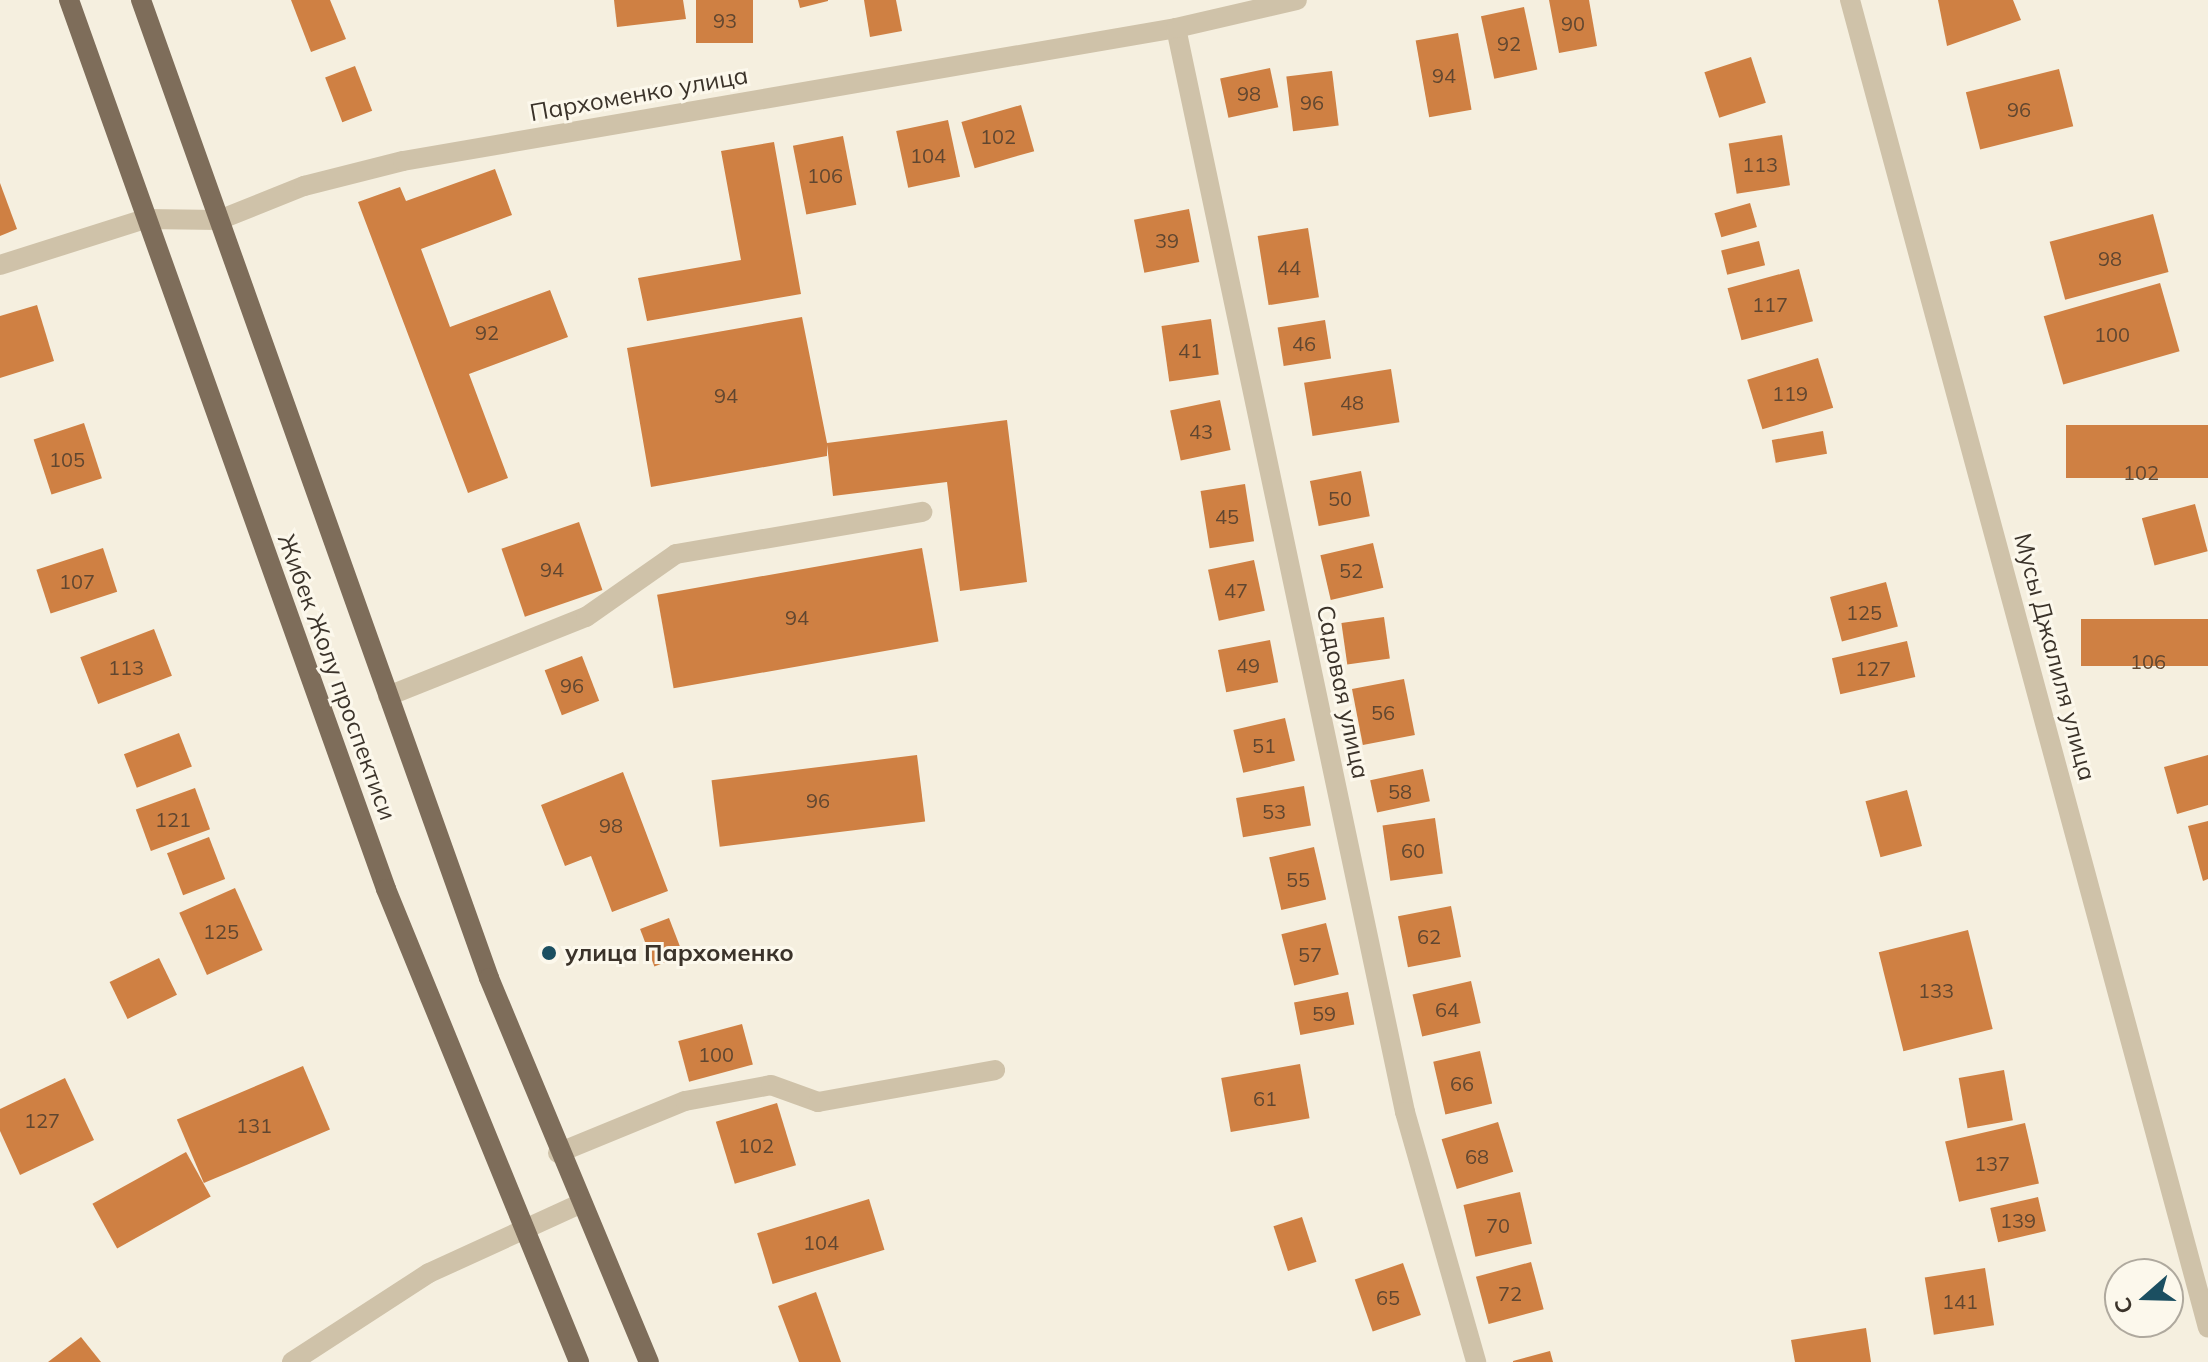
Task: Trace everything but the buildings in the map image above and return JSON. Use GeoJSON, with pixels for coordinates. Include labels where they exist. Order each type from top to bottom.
{"type":"FeatureCollection","features":[{"type":"Feature","properties":{"kind":"main road","name":"Жибек Жолу проспектиси"},"geometry":{"type":"LineString","coordinates":[[69,0],[386,889],[521,1230],[579,1362]]}},
{"type":"Feature","properties":{"kind":"main road","name":"Жибек Жолу проспектиси"},"geometry":{"type":"LineString","coordinates":[[141,0],[388,696],[558,1153],[649,1362]]}},
{"type":"Feature","properties":{"kind":"street","name":"Пархоменко улица"},"geometry":{"type":"LineString","coordinates":[[0,265],[145,219],[219,220],[304,186],[403,161],[1176,28],[1297,0]]}},
{"type":"Feature","properties":{"kind":"street","name":"Мусы Джалиля улица"},"geometry":{"type":"LineString","coordinates":[[1850,0],[2208,1328]]}},
{"type":"Feature","properties":{"kind":"street","name":"Садовая улица"},"geometry":{"type":"LineString","coordinates":[[1176,28],[1405,1112],[1476,1362]]}},
{"type":"Feature","properties":{"kind":"street"},"geometry":{"type":"LineString","coordinates":[[388,696],[586,617],[676,554],[922,512]]}},
{"type":"Feature","properties":{"kind":"street"},"geometry":{"type":"LineString","coordinates":[[558,1153],[685,1101],[771,1085],[818,1102],[995,1070]]}},
{"type":"Feature","properties":{"kind":"street"},"geometry":{"type":"LineString","coordinates":[[292,1362],[429,1273],[580,1204]]}},
{"type":"Feature","properties":{"kind":"place","name":"улица Пархоменко"},"geometry":{"type":"Point","coordinates":[549,953]}}]}
